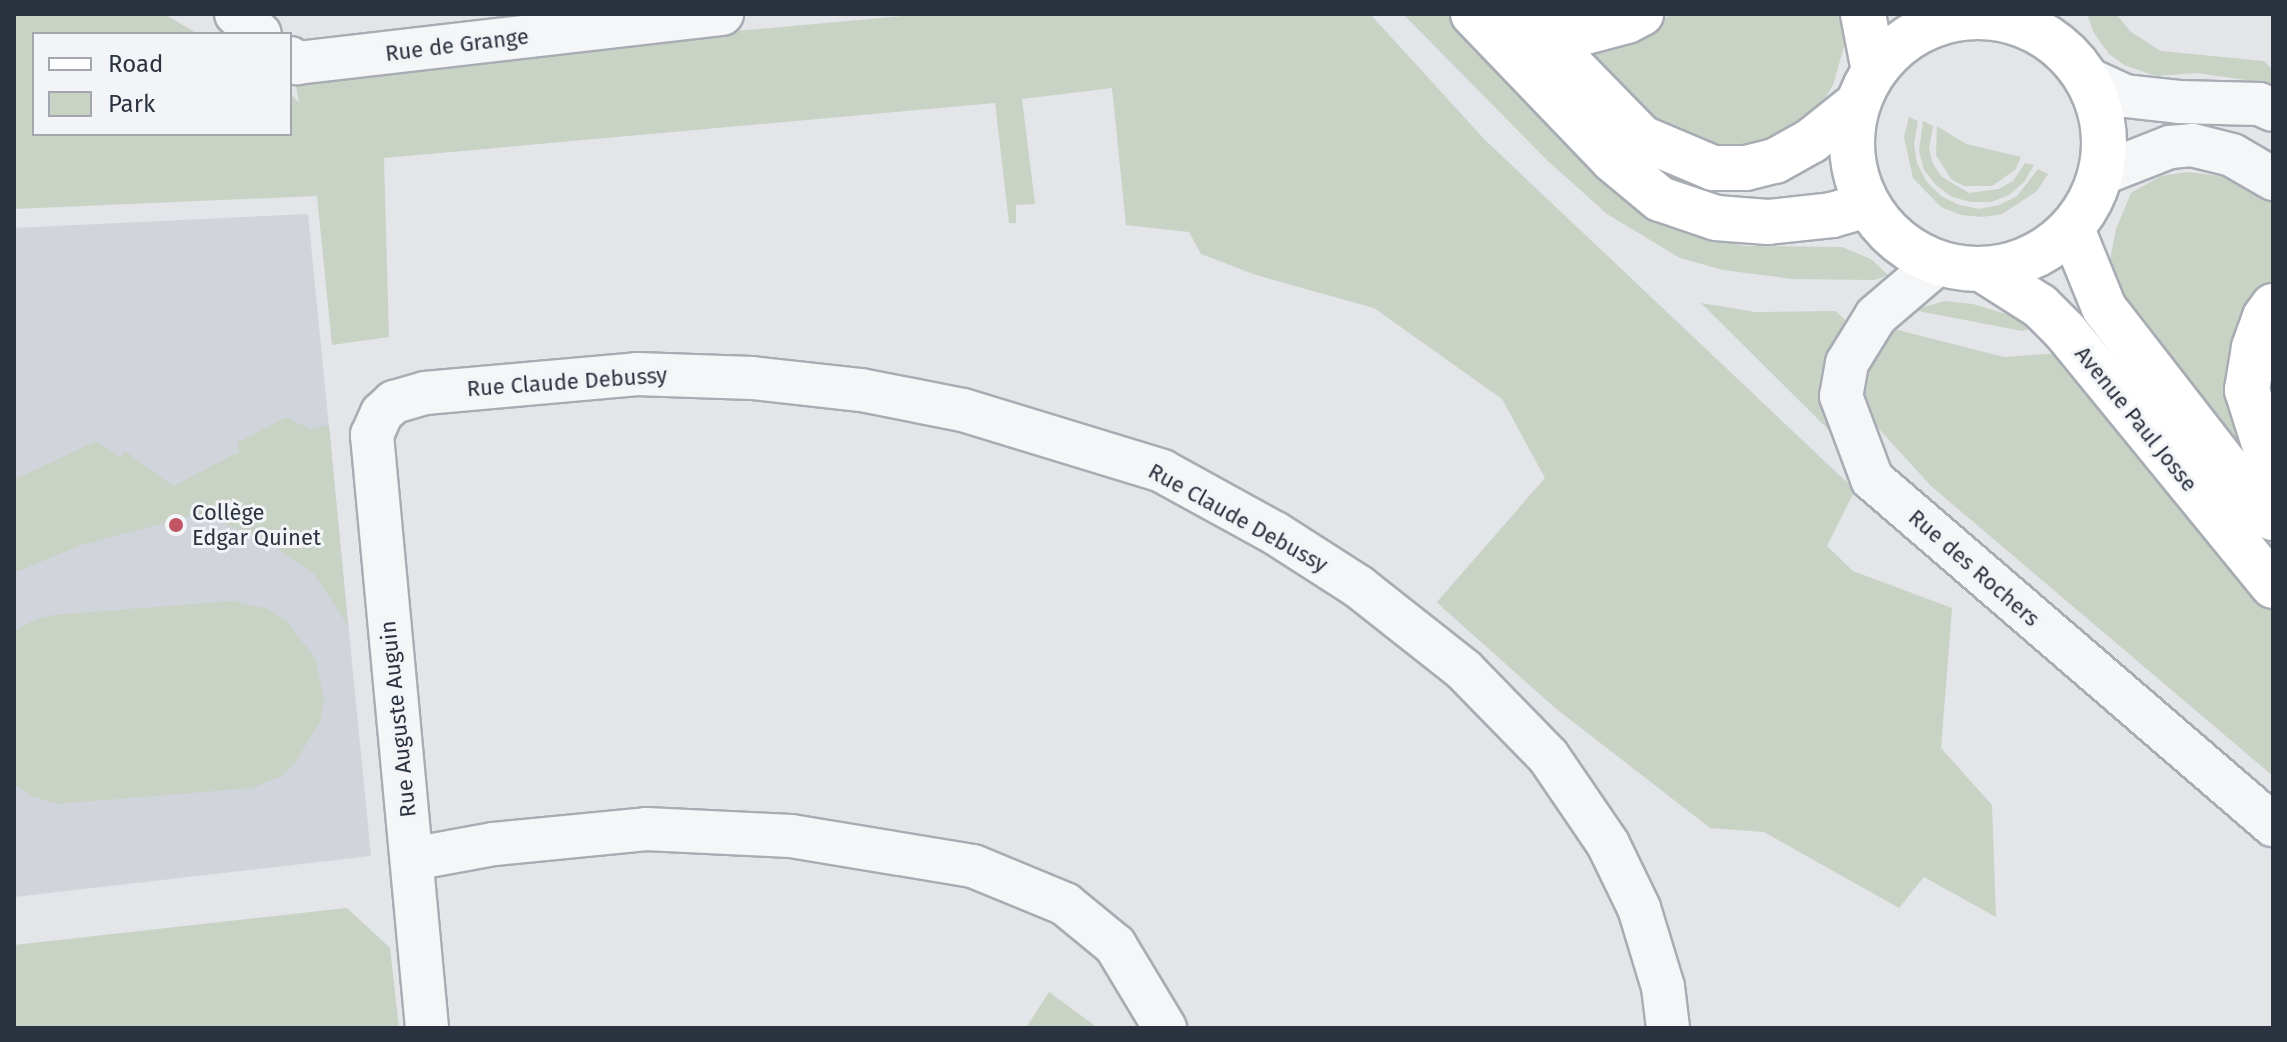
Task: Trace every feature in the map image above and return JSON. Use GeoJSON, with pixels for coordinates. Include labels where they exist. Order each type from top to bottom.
{"type":"FeatureCollection","features":[{"type":"Feature","properties":{"kind":"main road"},"geometry":{"type":"LineString","coordinates":[[1473,14],[1613,160],[1660,199],[1716,218],[1768,222],[1832,215],[1868,205]]}},
{"type":"Feature","properties":{"kind":"main road"},"geometry":{"type":"LineString","coordinates":[[1533,26],[1582,33],[1641,14]]}},
{"type":"Feature","properties":{"kind":"main road"},"geometry":{"type":"LineString","coordinates":[[1533,26],[1642,138],[1713,168],[1746,168],[1775,161],[1811,141],[1866,88],[1897,46],[1934,24],[1987,15],[2031,27],[2059,46],[2086,78],[2103,124],[2101,174],[2091,200],[2072,229],[2041,253],[2015,265],[1983,270],[1938,263],[1913,252],[1892,236],[1868,205],[1856,177],[1852,146],[1866,88],[1863,14]]}},
{"type":"Feature","properties":{"kind":"main road","name":"Avenue Paul Josse"},"geometry":{"type":"LineString","coordinates":[[2072,229],[2104,308],[2223,461],[2273,518]]}},
{"type":"Feature","properties":{"kind":"main road","name":"Avenue Paul Josse"},"geometry":{"type":"LineString","coordinates":[[1983,270],[2040,306],[2065,331],[2273,586]]}},
{"type":"Feature","properties":{"kind":"main road"},"geometry":{"type":"LineString","coordinates":[[2273,306],[2265,317],[2254,348],[2247,390],[2273,473]]}},
{"type":"Feature","properties":{"kind":"street"},"geometry":{"type":"LineString","coordinates":[[236,14],[258,32]]}},
{"type":"Feature","properties":{"kind":"street","name":"Rue de Grange"},"geometry":{"type":"LineString","coordinates":[[292,59],[297,63],[722,14]]}},
{"type":"Feature","properties":{"kind":"street"},"geometry":{"type":"LineString","coordinates":[[2086,78],[2125,96],[2179,102],[2259,104],[2273,110]]}},
{"type":"Feature","properties":{"kind":"street"},"geometry":{"type":"LineString","coordinates":[[2101,174],[2170,147],[2192,145],[2232,155],[2273,179]]}},
{"type":"Feature","properties":{"kind":"street","name":"Rue des Rochers"},"geometry":{"type":"LineString","coordinates":[[1938,263],[1876,316],[1847,363],[1841,396],[1872,479],[2273,825]]}},
{"type":"Feature","properties":{"kind":"street","name":"Rue Claude Debussy"},"geometry":{"type":"LineString","coordinates":[[382,413],[394,402],[425,393],[481,386],[637,374],[752,378],[861,390],[963,410],[1162,471],[1275,533],[1359,587],[1464,670],[1548,756],[1608,844],[1639,908],[1663,987],[1668,1028]]}},
{"type":"Feature","properties":{"kind":"street","name":"Rue Auguste Auguin"},"geometry":{"type":"LineString","coordinates":[[382,413],[372,435],[370,450],[427,1028]]}},
{"type":"Feature","properties":{"kind":"street"},"geometry":{"type":"LineString","coordinates":[[412,859],[494,844],[646,829],[791,836],[973,866],[1065,904],[1115,945],[1165,1028]]}},
{"type":"Feature","properties":{"kind":"shaded area","name":"Collège Edgar Quinet"},"geometry":{"type":"Polygon","coordinates":[[[308,214],[371,856],[14,897],[14,228],[308,214]]]}},
{"type":"Feature","properties":{"kind":"green space"},"geometry":{"type":"Polygon","coordinates":[[[14,14],[164,14],[195,32],[32,32],[32,136],[292,136],[292,96],[299,102],[293,71],[925,14],[1370,14],[1485,140],[1855,490],[1827,546],[1853,571],[1952,608],[1941,748],[1992,805],[1996,917],[1924,877],[1899,908],[1764,832],[1710,828],[1554,707],[1443,608],[1437,602],[1545,478],[1502,399],[1374,308],[1256,275],[1201,254],[1189,232],[1126,225],[1112,88],[1022,99],[1035,204],[1016,205],[1016,223],[1009,223],[995,103],[384,158],[389,337],[332,345],[317,196],[14,209],[14,14]]]}},
{"type":"Feature","properties":{"kind":"green space"},"geometry":{"type":"Polygon","coordinates":[[[1403,14],[1454,14],[1699,234],[1744,246],[1842,247],[1871,259],[1888,275],[1875,280],[1793,279],[1723,270],[1680,258],[1607,214],[1547,160],[1403,14]]]}},
{"type":"Feature","properties":{"kind":"green space"},"geometry":{"type":"Polygon","coordinates":[[[1674,14],[1840,14],[1845,43],[1833,85],[1814,116],[1787,138],[1715,153],[1677,140],[1627,100],[1574,42],[1639,30],[1674,14]]]}},
{"type":"Feature","properties":{"kind":"green space"},"geometry":{"type":"Polygon","coordinates":[[[2087,14],[2116,14],[2131,32],[2161,51],[2264,61],[2273,70],[2273,84],[2197,73],[2156,76],[2124,65],[2109,54],[2094,33],[2087,14]]]}},
{"type":"Feature","properties":{"kind":"green space"},"geometry":{"type":"Polygon","coordinates":[[[1909,117],[1918,121],[1914,144],[1917,163],[1926,181],[1941,196],[1959,205],[1979,209],[1999,205],[2017,196],[2038,169],[2048,174],[2037,191],[2002,214],[1982,217],[1961,215],[1941,207],[1913,178],[1904,137],[1909,117]]]}},
{"type":"Feature","properties":{"kind":"green space"},"geometry":{"type":"Polygon","coordinates":[[[1923,121],[1933,126],[1929,149],[1933,164],[1942,177],[1969,193],[1999,189],[2013,181],[2025,163],[2034,165],[2024,182],[2009,195],[1991,202],[1971,202],[1952,197],[1936,185],[1924,170],[1919,151],[1923,121]]]}},
{"type":"Feature","properties":{"kind":"green space"},"geometry":{"type":"Polygon","coordinates":[[[1937,126],[1966,144],[2021,157],[2015,170],[1992,186],[1964,186],[1951,179],[1936,155],[1937,126]]]}},
{"type":"Feature","properties":{"kind":"green space"},"geometry":{"type":"Polygon","coordinates":[[[2188,172],[2221,176],[2273,200],[2273,282],[2268,286],[2233,408],[2238,436],[2261,483],[2115,286],[2110,260],[2116,229],[2131,193],[2161,176],[2188,172]]]}},
{"type":"Feature","properties":{"kind":"green space"},"geometry":{"type":"Polygon","coordinates":[[[1945,301],[1973,304],[2023,319],[2033,327],[2022,331],[1913,310],[1945,301]]]}},
{"type":"Feature","properties":{"kind":"green space"},"geometry":{"type":"Polygon","coordinates":[[[1701,303],[1755,312],[1836,311],[1852,327],[1836,437],[1701,303]]]}},
{"type":"Feature","properties":{"kind":"green space"},"geometry":{"type":"Polygon","coordinates":[[[1890,328],[2004,357],[2060,353],[2179,502],[2273,610],[2273,776],[1931,486],[1879,429],[1861,398],[1863,366],[1890,328]]]}},
{"type":"Feature","properties":{"kind":"green space"},"geometry":{"type":"Polygon","coordinates":[[[286,417],[310,429],[329,425],[348,626],[314,574],[264,539],[199,514],[81,545],[14,573],[14,480],[96,441],[120,457],[125,451],[173,486],[239,452],[237,443],[286,417]]]}},
{"type":"Feature","properties":{"kind":"green space"},"geometry":{"type":"Polygon","coordinates":[[[232,601],[268,609],[286,620],[316,660],[324,701],[320,722],[294,764],[280,777],[252,788],[57,804],[33,797],[14,784],[14,632],[28,623],[53,615],[232,601]]]}},
{"type":"Feature","properties":{"kind":"green space"},"geometry":{"type":"Polygon","coordinates":[[[347,908],[390,948],[399,1028],[14,1028],[14,945],[347,908]]]}},
{"type":"Feature","properties":{"kind":"green space"},"geometry":{"type":"Polygon","coordinates":[[[1049,992],[1098,1028],[1026,1028],[1049,992]]]}},
{"type":"Feature","properties":{"kind":"place","name":"Collège Edgar Quinet"},"geometry":{"type":"Point","coordinates":[176,525]}}]}
